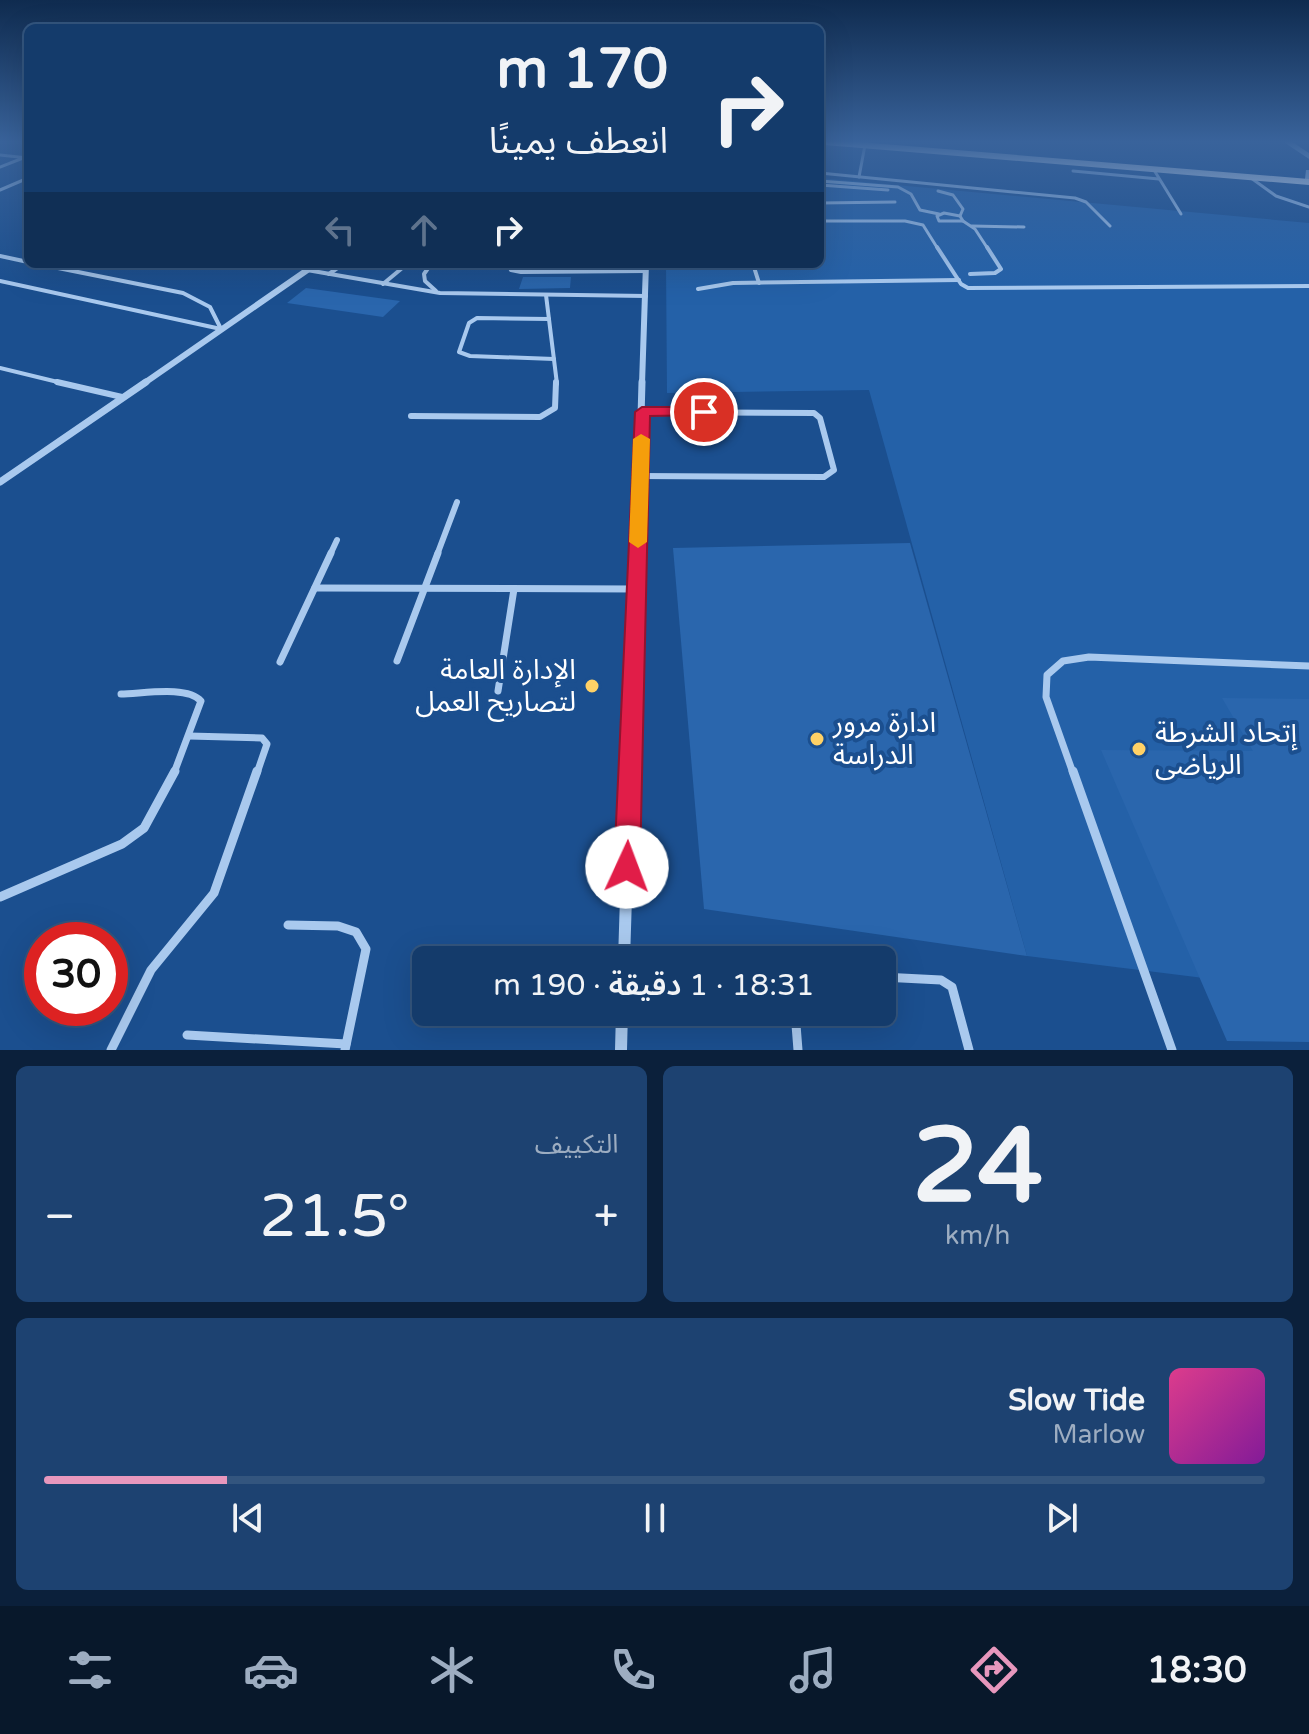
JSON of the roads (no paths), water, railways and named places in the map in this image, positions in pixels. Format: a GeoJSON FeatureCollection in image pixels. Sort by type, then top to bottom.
{"type":"FeatureCollection","features":[{"type":"Feature","properties":{"kind":"street"},"geometry":{"type":"LineString","coordinates":[[0,482],[310,268]]}},
{"type":"Feature","properties":{"kind":"street"},"geometry":{"type":"LineString","coordinates":[[624,946],[646,268]]}},
{"type":"Feature","properties":{"kind":"street"},"geometry":{"type":"LineString","coordinates":[[621,1050],[622,1026]]}},
{"type":"Feature","properties":{"kind":"lane"},"geometry":{"type":"LineString","coordinates":[[862,191],[865,202]]}},
{"type":"Feature","properties":{"kind":"lane"},"geometry":{"type":"LineString","coordinates":[[906,191],[920,210],[962,218],[972,226],[1001,269],[995,273],[970,274]]}},
{"type":"Feature","properties":{"kind":"lane"},"geometry":{"type":"LineString","coordinates":[[938,191],[953,195],[963,209],[962,218]]}},
{"type":"Feature","properties":{"kind":"lane"},"geometry":{"type":"LineString","coordinates":[[1003,191],[1075,198],[1086,202],[1110,226]]}},
{"type":"Feature","properties":{"kind":"lane"},"geometry":{"type":"LineString","coordinates":[[1167,191],[1181,214]]}},
{"type":"Feature","properties":{"kind":"lane"},"geometry":{"type":"LineString","coordinates":[[1269,191],[1309,207]]}},
{"type":"Feature","properties":{"kind":"lane"},"geometry":{"type":"LineString","coordinates":[[824,203],[895,202]]}},
{"type":"Feature","properties":{"kind":"lane"},"geometry":{"type":"LineString","coordinates":[[939,214],[936,218],[943,222],[962,218]]}},
{"type":"Feature","properties":{"kind":"lane"},"geometry":{"type":"LineString","coordinates":[[824,221],[918,223],[926,228],[959,280],[968,288],[1309,286]]}},
{"type":"Feature","properties":{"kind":"lane"},"geometry":{"type":"LineString","coordinates":[[972,226],[1024,227]]}},
{"type":"Feature","properties":{"kind":"lane"},"geometry":{"type":"LineString","coordinates":[[0,256],[24,261]]}},
{"type":"Feature","properties":{"kind":"lane"},"geometry":{"type":"LineString","coordinates":[[58,268],[183,293],[210,307],[221,329]]}},
{"type":"Feature","properties":{"kind":"lane"},"geometry":{"type":"LineString","coordinates":[[329,274],[337,268]]}},
{"type":"Feature","properties":{"kind":"lane"},"geometry":{"type":"LineString","coordinates":[[383,284],[402,268]]}},
{"type":"Feature","properties":{"kind":"lane"},"geometry":{"type":"LineString","coordinates":[[428,268],[424,274],[425,281],[440,293]]}},
{"type":"Feature","properties":{"kind":"lane"},"geometry":{"type":"LineString","coordinates":[[510,268],[521,272],[646,268]]}},
{"type":"Feature","properties":{"kind":"lane"},"geometry":{"type":"LineString","coordinates":[[754,268],[759,283]]}},
{"type":"Feature","properties":{"kind":"lane"},"geometry":{"type":"LineString","coordinates":[[307,270],[440,293],[646,296]]}},
{"type":"Feature","properties":{"kind":"lane"},"geometry":{"type":"LineString","coordinates":[[698,289],[759,283],[959,280]]}},
{"type":"Feature","properties":{"kind":"lane"},"geometry":{"type":"LineString","coordinates":[[0,281],[221,329]]}},
{"type":"Feature","properties":{"kind":"lane"},"geometry":{"type":"LineString","coordinates":[[0,287],[9,283]]}},
{"type":"Feature","properties":{"kind":"lane"},"geometry":{"type":"LineString","coordinates":[[411,416],[520,420],[551,414],[558,404],[546,295]]}},
{"type":"Feature","properties":{"kind":"lane"},"geometry":{"type":"LineString","coordinates":[[549,319],[477,318],[469,323],[459,352],[470,356],[554,359]]}},
{"type":"Feature","properties":{"kind":"lane"},"geometry":{"type":"LineString","coordinates":[[0,368],[122,397]]}},
{"type":"Feature","properties":{"kind":"lane"},"geometry":{"type":"LineString","coordinates":[[640,476],[824,477],[834,470],[820,418],[814,413],[642,412]]}},
{"type":"Feature","properties":{"kind":"lane"},"geometry":{"type":"LineString","coordinates":[[397,661],[457,502]]}},
{"type":"Feature","properties":{"kind":"lane"},"geometry":{"type":"LineString","coordinates":[[280,662],[337,540]]}},
{"type":"Feature","properties":{"kind":"lane"},"geometry":{"type":"LineString","coordinates":[[315,588],[636,589]]}},
{"type":"Feature","properties":{"kind":"lane"},"geometry":{"type":"LineString","coordinates":[[498,691],[514,589]]}},
{"type":"Feature","properties":{"kind":"lane"},"geometry":{"type":"LineString","coordinates":[[1172,1050],[1046,697],[1047,675],[1063,661],[1089,657],[1309,666]]}},
{"type":"Feature","properties":{"kind":"lane"},"geometry":{"type":"LineString","coordinates":[[0,897],[110,850],[144,828],[158,809],[201,701],[196,695],[121,694]]}},
{"type":"Feature","properties":{"kind":"lane"},"geometry":{"type":"LineString","coordinates":[[111,1050],[133,1000],[151,970],[196,919],[214,893],[267,744],[262,738],[253,737],[189,736]]}},
{"type":"Feature","properties":{"kind":"lane"},"geometry":{"type":"LineString","coordinates":[[187,1035],[345,1047],[366,949],[356,932],[338,926],[288,925]]}},
{"type":"Feature","properties":{"kind":"lane"},"geometry":{"type":"LineString","coordinates":[[896,978],[941,980],[952,987],[969,1050]]}},
{"type":"Feature","properties":{"kind":"lane"},"geometry":{"type":"LineString","coordinates":[[796,1026],[798,1050]]}},
{"type":"Feature","properties":{"kind":"place","name":"الإدارة العامة لتصاريح العمل"},"geometry":{"type":"Point","coordinates":[592,686]}},
{"type":"Feature","properties":{"kind":"place","name":"ادارة مرور الدراسة"},"geometry":{"type":"Point","coordinates":[817,739]}},
{"type":"Feature","properties":{"kind":"place","name":"إتحاد الشرطة الرياضى"},"geometry":{"type":"Point","coordinates":[1139,749]}}]}
